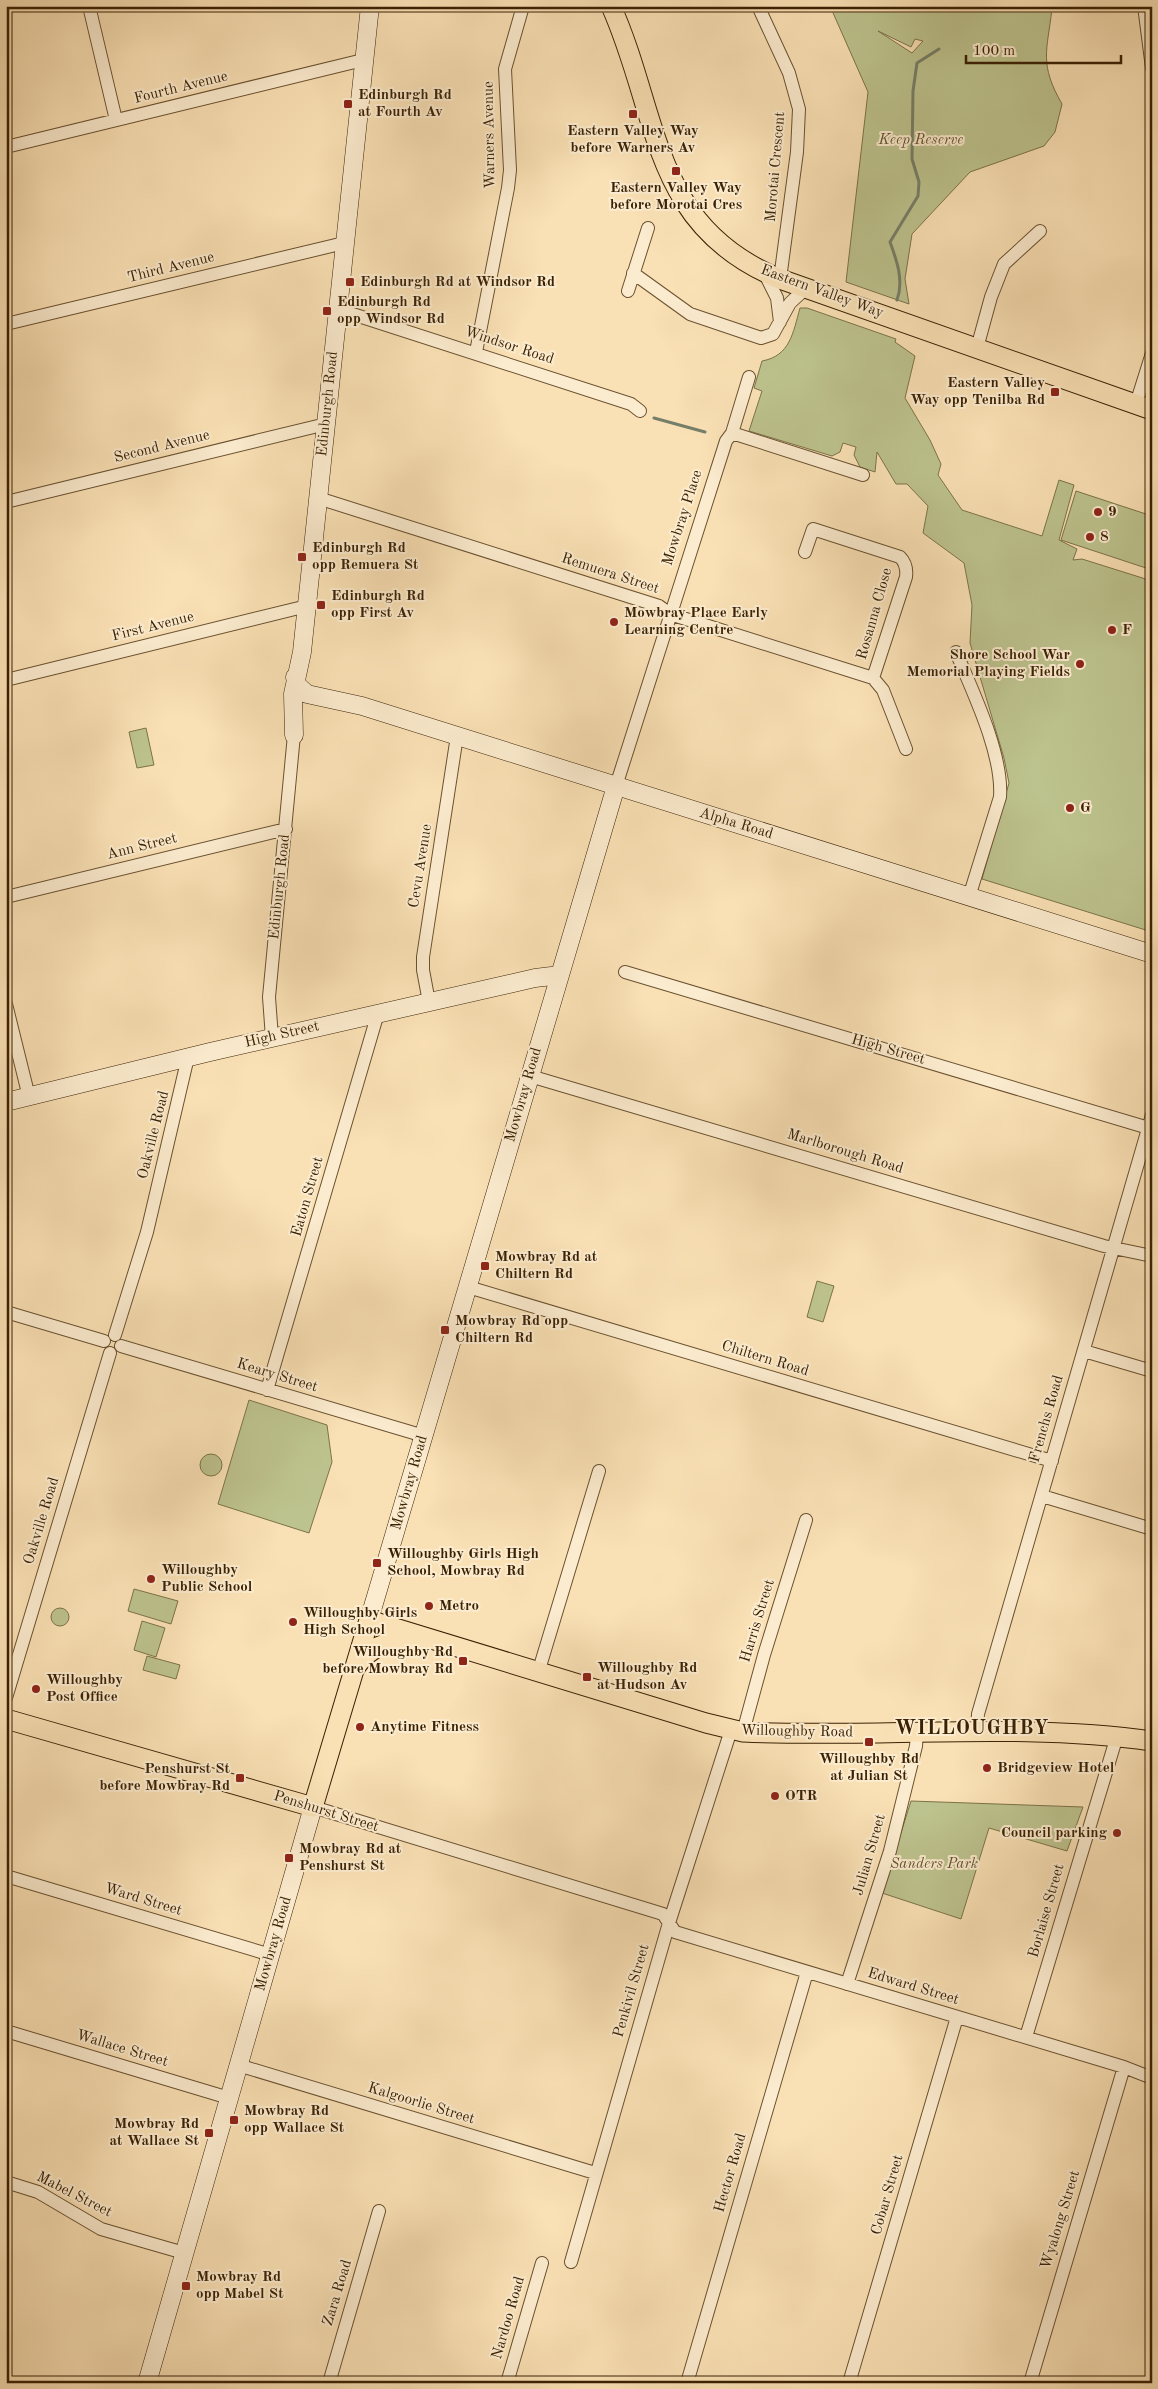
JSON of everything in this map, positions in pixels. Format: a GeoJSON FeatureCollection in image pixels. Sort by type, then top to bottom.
{"type":"FeatureCollection","features":[{"type":"Feature","properties":{"kind":"main road","name":"Edinburgh Road"},"geometry":{"type":"LineString","coordinates":[[301,671],[337,309],[370,6]]}},
{"type":"Feature","properties":{"kind":"main road","name":"Eastern Valley Way"},"geometry":{"type":"LineString","coordinates":[[610,6],[659,151],[675,188],[695,218],[715,240],[741,260],[772,276],[1144,407]]}},
{"type":"Feature","properties":{"kind":"main road"},"geometry":{"type":"LineString","coordinates":[[298,715],[306,702],[319,697],[301,671]]}},
{"type":"Feature","properties":{"kind":"main road"},"geometry":{"type":"LineString","coordinates":[[294,735],[298,715],[301,671]]}},
{"type":"Feature","properties":{"kind":"main road"},"geometry":{"type":"LineString","coordinates":[[294,735],[293,694],[301,671]]}},
{"type":"Feature","properties":{"kind":"main road","name":"Alpha Road"},"geometry":{"type":"LineString","coordinates":[[301,671],[306,694],[362,706],[1152,954]]}},
{"type":"Feature","properties":{"kind":"main road","name":"Mowbray Road"},"geometry":{"type":"LineString","coordinates":[[146,2383],[313,1807],[616,786]]}},
{"type":"Feature","properties":{"kind":"main road","name":"High Street"},"geometry":{"type":"LineString","coordinates":[[6,1102],[378,1013],[539,977],[560,975]]}},
{"type":"Feature","properties":{"kind":"main road","name":"Willoughby Road"},"geometry":{"type":"LineString","coordinates":[[369,1620],[538,1673],[737,1731],[1117,1736],[1152,1741]]}},
{"type":"Feature","properties":{"kind":"main road"},"geometry":{"type":"LineString","coordinates":[[354,1671],[366,1656],[382,1645],[395,1641],[414,1642],[429,1639]]}},
{"type":"Feature","properties":{"kind":"main road","name":"Penshurst Street"},"geometry":{"type":"LineString","coordinates":[[6,1719],[313,1807]]}},
{"type":"Feature","properties":{"kind":"street"},"geometry":{"type":"LineString","coordinates":[[89,6],[116,120]]}},
{"type":"Feature","properties":{"kind":"street","name":"Warners Avenue"},"geometry":{"type":"LineString","coordinates":[[476,352],[508,188],[510,170],[505,69],[523,6]]}},
{"type":"Feature","properties":{"kind":"street","name":"Morotai Crescent"},"geometry":{"type":"LineString","coordinates":[[758,6],[789,73],[799,109],[797,152],[772,276]]}},
{"type":"Feature","properties":{"kind":"street"},"geometry":{"type":"LineString","coordinates":[[1144,6],[1149,22],[1152,68]]}},
{"type":"Feature","properties":{"kind":"street","name":"Fourth Avenue"},"geometry":{"type":"LineString","coordinates":[[6,147],[363,60]]}},
{"type":"Feature","properties":{"kind":"street"},"geometry":{"type":"LineString","coordinates":[[628,290],[648,228]]}},
{"type":"Feature","properties":{"kind":"street"},"geometry":{"type":"LineString","coordinates":[[977,348],[991,297],[1004,264],[1040,231]]}},
{"type":"Feature","properties":{"kind":"street","name":"Third Avenue"},"geometry":{"type":"LineString","coordinates":[[6,324],[344,242]]}},
{"type":"Feature","properties":{"kind":"street"},"geometry":{"type":"LineString","coordinates":[[633,273],[683,310],[755,336],[767,337],[773,334],[790,303],[805,288]]}},
{"type":"Feature","properties":{"kind":"street"},"geometry":{"type":"LineString","coordinates":[[772,276],[780,322]]}},
{"type":"Feature","properties":{"kind":"street","name":"Windsor Road"},"geometry":{"type":"LineString","coordinates":[[337,309],[476,352],[631,404],[640,411]]}},
{"type":"Feature","properties":{"kind":"street"},"geometry":{"type":"LineString","coordinates":[[1144,407],[1152,353]]}},
{"type":"Feature","properties":{"kind":"street","name":"Mowbray Place"},"geometry":{"type":"LineString","coordinates":[[616,786],[726,441],[732,433],[749,377]]}},
{"type":"Feature","properties":{"kind":"street","name":"Second Avenue"},"geometry":{"type":"LineString","coordinates":[[6,502],[326,424]]}},
{"type":"Feature","properties":{"kind":"street"},"geometry":{"type":"LineString","coordinates":[[732,433],[863,475]]}},
{"type":"Feature","properties":{"kind":"street","name":"Remuera Street"},"geometry":{"type":"LineString","coordinates":[[318,498],[658,606],[670,614],[872,678]]}},
{"type":"Feature","properties":{"kind":"street","name":"Rosanna Close"},"geometry":{"type":"LineString","coordinates":[[805,552],[813,529],[900,556],[904,560],[907,570],[906,577],[872,678]]}},
{"type":"Feature","properties":{"kind":"street","name":"First Avenue"},"geometry":{"type":"LineString","coordinates":[[6,680],[307,606]]}},
{"type":"Feature","properties":{"kind":"street"},"geometry":{"type":"LineString","coordinates":[[956,652],[994,752],[1001,782],[1000,797],[969,897]]}},
{"type":"Feature","properties":{"kind":"street"},"geometry":{"type":"LineString","coordinates":[[872,678],[883,690],[906,749]]}},
{"type":"Feature","properties":{"kind":"street","name":"Edinburgh Road"},"geometry":{"type":"LineString","coordinates":[[272,1038],[269,997],[294,735]]}},
{"type":"Feature","properties":{"kind":"street","name":"Cevu Avenue"},"geometry":{"type":"LineString","coordinates":[[429,1002],[423,970],[423,957],[457,736]]}},
{"type":"Feature","properties":{"kind":"street","name":"Ann Street"},"geometry":{"type":"LineString","coordinates":[[6,897],[286,829]]}},
{"type":"Feature","properties":{"kind":"street","name":"High Street"},"geometry":{"type":"LineString","coordinates":[[625,972],[1150,1129]]}},
{"type":"Feature","properties":{"kind":"street"},"geometry":{"type":"LineString","coordinates":[[6,1004],[29,1097]]}},
{"type":"Feature","properties":{"kind":"street","name":"Eaton Street"},"geometry":{"type":"LineString","coordinates":[[267,1390],[378,1013]]}},
{"type":"Feature","properties":{"kind":"street","name":"Oakville Road"},"geometry":{"type":"LineString","coordinates":[[6,1698],[147,1232],[188,1057]]}},
{"type":"Feature","properties":{"kind":"street","name":"Marlborough Road"},"geometry":{"type":"LineString","coordinates":[[530,1076],[1114,1247],[1152,1256]]}},
{"type":"Feature","properties":{"kind":"street","name":"Frenchs Road"},"geometry":{"type":"LineString","coordinates":[[978,1733],[978,1714],[1150,1129],[1152,1115]]}},
{"type":"Feature","properties":{"kind":"street","name":"Chiltern Road"},"geometry":{"type":"LineString","coordinates":[[468,1287],[1052,1461]]}},
{"type":"Feature","properties":{"kind":"street","name":"Keary Street"},"geometry":{"type":"LineString","coordinates":[[6,1312],[424,1436]]}},
{"type":"Feature","properties":{"kind":"street"},"geometry":{"type":"LineString","coordinates":[[1084,1351],[1152,1371]]}},
{"type":"Feature","properties":{"kind":"street"},"geometry":{"type":"LineString","coordinates":[[538,1673],[599,1471]]}},
{"type":"Feature","properties":{"kind":"street"},"geometry":{"type":"LineString","coordinates":[[1042,1496],[1152,1529]]}},
{"type":"Feature","properties":{"kind":"street","name":"Harris Street"},"geometry":{"type":"LineString","coordinates":[[737,1731],[764,1655],[806,1520]]}},
{"type":"Feature","properties":{"kind":"street","name":"Penkivil Street"},"geometry":{"type":"LineString","coordinates":[[571,2262],[595,2173],[669,1923],[737,1731]]}},
{"type":"Feature","properties":{"kind":"street","name":"Julian Street"},"geometry":{"type":"LineString","coordinates":[[847,1984],[890,1851],[916,1746],[917,1733]]}},
{"type":"Feature","properties":{"kind":"street","name":"Borlaise Street"},"geometry":{"type":"LineString","coordinates":[[1026,2038],[1117,1736]]}},
{"type":"Feature","properties":{"kind":"street","name":"Penshurst Street"},"geometry":{"type":"LineString","coordinates":[[313,1807],[343,1818],[657,1912],[663,1914],[669,1923]]}},
{"type":"Feature","properties":{"kind":"street","name":"Ward Street"},"geometry":{"type":"LineString","coordinates":[[6,1876],[271,1955]]}},
{"type":"Feature","properties":{"kind":"street","name":"Edward Street"},"geometry":{"type":"LineString","coordinates":[[669,1923],[675,1932],[1124,2067],[1152,2078]]}},
{"type":"Feature","properties":{"kind":"street","name":"Hector Road"},"geometry":{"type":"LineString","coordinates":[[687,2383],[806,1972]]}},
{"type":"Feature","properties":{"kind":"street","name":"Cobar Street"},"geometry":{"type":"LineString","coordinates":[[850,2383],[957,2017]]}},
{"type":"Feature","properties":{"kind":"street","name":"Wallace Street"},"geometry":{"type":"LineString","coordinates":[[6,2031],[229,2098]]}},
{"type":"Feature","properties":{"kind":"street","name":"Kalgoorlie Street"},"geometry":{"type":"LineString","coordinates":[[238,2066],[595,2173]]}},
{"type":"Feature","properties":{"kind":"street","name":"Wyalong Street"},"geometry":{"type":"LineString","coordinates":[[1030,2383],[1124,2067]]}},
{"type":"Feature","properties":{"kind":"street","name":"Mabel Street"},"geometry":{"type":"LineString","coordinates":[[6,2182],[38,2192],[101,2229],[184,2253]]}},
{"type":"Feature","properties":{"kind":"street","name":"Zara Road"},"geometry":{"type":"LineString","coordinates":[[329,2383],[379,2212]]}},
{"type":"Feature","properties":{"kind":"street","name":"Nardoo Road"},"geometry":{"type":"LineString","coordinates":[[507,2383],[542,2263]]}},
{"type":"Feature","properties":{"kind":"green space","name":"Keep Reserve"},"geometry":{"type":"Polygon","coordinates":[[[830,6],[1049,6],[1052,9],[1046,57],[1047,67],[1062,104],[1055,132],[1044,146],[970,172],[912,234],[905,279],[909,304],[846,282],[868,92],[830,6]],[[878,31],[912,53],[923,41],[915,39],[911,47],[878,31]]]}},
{"type":"Feature","properties":{"kind":"green space","name":"Shore School War Memorial Playing Fields"},"geometry":{"type":"Polygon","coordinates":[[[800,308],[807,308],[896,339],[895,342],[915,356],[905,398],[930,440],[941,464],[938,475],[962,510],[1042,536],[1059,480],[1074,485],[1059,540],[1077,549],[1073,560],[1082,559],[1152,581],[1152,932],[982,879],[1009,783],[1004,758],[970,643],[972,605],[964,563],[923,533],[928,506],[907,484],[896,484],[877,452],[875,472],[860,467],[854,455],[856,447],[843,443],[840,452],[832,456],[749,431],[762,391],[754,388],[762,361],[779,354],[784,349],[789,342],[800,308]]]}},
{"type":"Feature","properties":{"kind":"green space"},"geometry":{"type":"Polygon","coordinates":[[[1076,491],[1152,516],[1152,570],[1061,540],[1076,491]]]}},
{"type":"Feature","properties":{"kind":"green space"},"geometry":{"type":"Polygon","coordinates":[[[146,728],[154,765],[137,768],[129,732],[146,728]]]}},
{"type":"Feature","properties":{"kind":"green space"},"geometry":{"type":"Polygon","coordinates":[[[817,1281],[834,1286],[823,1322],[807,1317],[817,1281]]]}},
{"type":"Feature","properties":{"kind":"green space"},"geometry":{"type":"Polygon","coordinates":[[[249,1400],[327,1425],[332,1462],[309,1533],[218,1504],[249,1400]]]}},
{"type":"Feature","properties":{"kind":"green space"},"geometry":{"type":"Polygon","coordinates":[[[211,1454],[219,1457],[222,1465],[219,1473],[211,1476],[203,1473],[200,1465],[203,1457],[211,1454]]]}},
{"type":"Feature","properties":{"kind":"green space"},"geometry":{"type":"Polygon","coordinates":[[[134,1589],[178,1601],[171,1624],[128,1611],[134,1589]]]}},
{"type":"Feature","properties":{"kind":"green space"},"geometry":{"type":"Polygon","coordinates":[[[60,1608],[66,1611],[69,1617],[66,1623],[60,1626],[54,1623],[51,1617],[54,1611],[60,1608]]]}},
{"type":"Feature","properties":{"kind":"green space"},"geometry":{"type":"Polygon","coordinates":[[[142,1621],[165,1628],[156,1657],[134,1650],[142,1621]]]}},
{"type":"Feature","properties":{"kind":"green space"},"geometry":{"type":"Polygon","coordinates":[[[147,1656],[180,1665],[176,1679],[143,1670],[147,1656]]]}},
{"type":"Feature","properties":{"kind":"green space","name":"Sanders Park"},"geometry":{"type":"Polygon","coordinates":[[[911,1801],[1083,1807],[1067,1851],[989,1828],[961,1919],[882,1893],[911,1801]]]}},
{"type":"Feature","properties":{"kind":"waterway"},"geometry":{"type":"LineString","coordinates":[[897,300],[900,278],[890,242],[918,196],[919,182],[912,159],[913,91],[917,63],[939,49]]}},
{"type":"Feature","properties":{"kind":"waterway"},"geometry":{"type":"LineString","coordinates":[[654,418],[705,432]]}},
{"type":"Feature","properties":{"kind":"place","name":"Edinburgh Rd at Fourth Av"},"geometry":{"type":"Point","coordinates":[348,104]}},
{"type":"Feature","properties":{"kind":"place","name":"Eastern Valley Way before Warners Av"},"geometry":{"type":"Point","coordinates":[633,114]}},
{"type":"Feature","properties":{"kind":"place","name":"Eastern Valley Way before Morotai Cres"},"geometry":{"type":"Point","coordinates":[676,171]}},
{"type":"Feature","properties":{"kind":"place","name":"Edinburgh Rd at Windsor Rd"},"geometry":{"type":"Point","coordinates":[350,282]}},
{"type":"Feature","properties":{"kind":"place","name":"Edinburgh Rd opp Windsor Rd"},"geometry":{"type":"Point","coordinates":[327,311]}},
{"type":"Feature","properties":{"kind":"place","name":"Eastern Valley Way opp Tenilba Rd"},"geometry":{"type":"Point","coordinates":[1055,392]}},
{"type":"Feature","properties":{"kind":"place","name":"9"},"geometry":{"type":"Point","coordinates":[1098,512]}},
{"type":"Feature","properties":{"kind":"place","name":"8"},"geometry":{"type":"Point","coordinates":[1090,537]}},
{"type":"Feature","properties":{"kind":"place","name":"Edinburgh Rd opp Remuera St"},"geometry":{"type":"Point","coordinates":[302,557]}},
{"type":"Feature","properties":{"kind":"place","name":"Edinburgh Rd opp First Av"},"geometry":{"type":"Point","coordinates":[321,605]}},
{"type":"Feature","properties":{"kind":"place","name":"Mowbray Place Early Learning Centre"},"geometry":{"type":"Point","coordinates":[614,622]}},
{"type":"Feature","properties":{"kind":"place","name":"F"},"geometry":{"type":"Point","coordinates":[1112,630]}},
{"type":"Feature","properties":{"kind":"place","name":"Shore School War Memorial Playing Fields"},"geometry":{"type":"Point","coordinates":[1080,664]}},
{"type":"Feature","properties":{"kind":"place","name":"G"},"geometry":{"type":"Point","coordinates":[1070,808]}},
{"type":"Feature","properties":{"kind":"place","name":"Mowbray Rd at Chiltern Rd"},"geometry":{"type":"Point","coordinates":[485,1266]}},
{"type":"Feature","properties":{"kind":"place","name":"Mowbray Rd opp Chiltern Rd"},"geometry":{"type":"Point","coordinates":[445,1330]}},
{"type":"Feature","properties":{"kind":"place","name":"Willoughby Girls High School, Mowbray Rd"},"geometry":{"type":"Point","coordinates":[377,1563]}},
{"type":"Feature","properties":{"kind":"place","name":"Willoughby Public School"},"geometry":{"type":"Point","coordinates":[151,1579]}},
{"type":"Feature","properties":{"kind":"place","name":"Metro"},"geometry":{"type":"Point","coordinates":[429,1606]}},
{"type":"Feature","properties":{"kind":"place","name":"Willoughby Girls High School"},"geometry":{"type":"Point","coordinates":[293,1622]}},
{"type":"Feature","properties":{"kind":"place","name":"Willoughby Rd before Mowbray Rd"},"geometry":{"type":"Point","coordinates":[463,1661]}},
{"type":"Feature","properties":{"kind":"place","name":"Willoughby Rd at Hudson Av"},"geometry":{"type":"Point","coordinates":[587,1677]}},
{"type":"Feature","properties":{"kind":"place","name":"Willoughby Post Office"},"geometry":{"type":"Point","coordinates":[36,1689]}},
{"type":"Feature","properties":{"kind":"place","name":"Anytime Fitness"},"geometry":{"type":"Point","coordinates":[360,1727]}},
{"type":"Feature","properties":{"kind":"place","name":"Willoughby Rd at Julian St"},"geometry":{"type":"Point","coordinates":[869,1742]}},
{"type":"Feature","properties":{"kind":"place","name":"Bridgeview Hotel"},"geometry":{"type":"Point","coordinates":[987,1768]}},
{"type":"Feature","properties":{"kind":"place","name":"Penshurst St before Mowbray Rd"},"geometry":{"type":"Point","coordinates":[240,1778]}},
{"type":"Feature","properties":{"kind":"place","name":"OTR"},"geometry":{"type":"Point","coordinates":[775,1796]}},
{"type":"Feature","properties":{"kind":"place","name":"Council parking"},"geometry":{"type":"Point","coordinates":[1117,1833]}},
{"type":"Feature","properties":{"kind":"place","name":"Mowbray Rd at Penshurst St"},"geometry":{"type":"Point","coordinates":[289,1858]}},
{"type":"Feature","properties":{"kind":"place","name":"Mowbray Rd opp Wallace St"},"geometry":{"type":"Point","coordinates":[234,2120]}},
{"type":"Feature","properties":{"kind":"place","name":"Mowbray Rd at Wallace St"},"geometry":{"type":"Point","coordinates":[209,2133]}},
{"type":"Feature","properties":{"kind":"place","name":"Mowbray Rd opp Mabel St"},"geometry":{"type":"Point","coordinates":[186,2286]}},
{"type":"Feature","properties":{"kind":"district","name":"WILLOUGHBY"},"geometry":{"type":"Point","coordinates":[972,1729]}}]}
